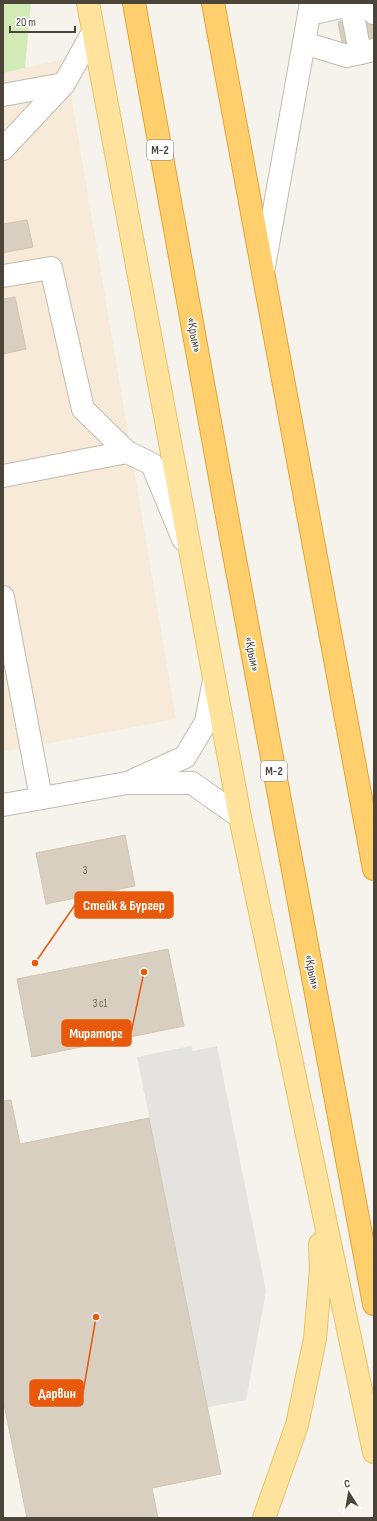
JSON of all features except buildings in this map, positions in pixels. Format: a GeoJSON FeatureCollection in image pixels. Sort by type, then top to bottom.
{"type":"FeatureCollection","features":[{"type":"Feature","properties":{"kind":"highway","name":"«Крым»"},"geometry":{"type":"LineString","coordinates":[[134,3],[231,538],[374,1304]]}},
{"type":"Feature","properties":{"kind":"highway"},"geometry":{"type":"LineString","coordinates":[[213,3],[374,869]]}},
{"type":"Feature","properties":{"kind":"main road"},"geometry":{"type":"LineString","coordinates":[[88,3],[190,556],[215,678],[240,817],[374,1452]]}},
{"type":"Feature","properties":{"kind":"main road"},"geometry":{"type":"LineString","coordinates":[[264,1518],[297,1425],[315,1339],[321,1269],[315,1171]]}},
{"type":"Feature","properties":{"kind":"street"},"geometry":{"type":"LineString","coordinates":[[372,3],[374,13]]}},
{"type":"Feature","properties":{"kind":"street"},"geometry":{"type":"LineString","coordinates":[[263,273],[310,9],[355,4],[367,52],[347,56],[304,43]]}},
{"type":"Feature","properties":{"kind":"street"},"geometry":{"type":"LineString","coordinates":[[3,148],[64,84],[93,32]]}},
{"type":"Feature","properties":{"kind":"street"},"geometry":{"type":"LineString","coordinates":[[3,95],[64,84]]}},
{"type":"Feature","properties":{"kind":"street"},"geometry":{"type":"LineString","coordinates":[[3,276],[51,268],[84,409],[126,452],[152,464],[190,556]]}},
{"type":"Feature","properties":{"kind":"street"},"geometry":{"type":"LineString","coordinates":[[3,476],[126,452]]}},
{"type":"Feature","properties":{"kind":"street"},"geometry":{"type":"LineString","coordinates":[[3,597],[41,798]]}},
{"type":"Feature","properties":{"kind":"street"},"geometry":{"type":"LineString","coordinates":[[127,783],[185,757],[206,722],[215,678]]}},
{"type":"Feature","properties":{"kind":"street"},"geometry":{"type":"LineString","coordinates":[[3,804],[127,783],[192,783],[240,817]]}},
{"type":"Feature","properties":{"kind":"shaded area"},"geometry":{"type":"Polygon","coordinates":[[[65,59],[176,719],[3,752],[3,73],[65,59]]]}},
{"type":"Feature","properties":{"kind":"shaded area"},"geometry":{"type":"Polygon","coordinates":[[[191,1046],[193,1051],[217,1046],[266,1291],[246,1400],[208,1407],[137,1057],[191,1046]]]}},
{"type":"Feature","properties":{"kind":"green space"},"geometry":{"type":"Polygon","coordinates":[[[3,3],[31,3],[25,68],[3,73],[3,3]]]}},
{"type":"Feature","properties":{"kind":"place","name":"Стейк & Бургер"},"geometry":{"type":"Point","coordinates":[35,963]}},
{"type":"Feature","properties":{"kind":"place","name":"Мираторг"},"geometry":{"type":"Point","coordinates":[144,972]}},
{"type":"Feature","properties":{"kind":"place","name":"Дарвин"},"geometry":{"type":"Point","coordinates":[96,1317]}}]}
